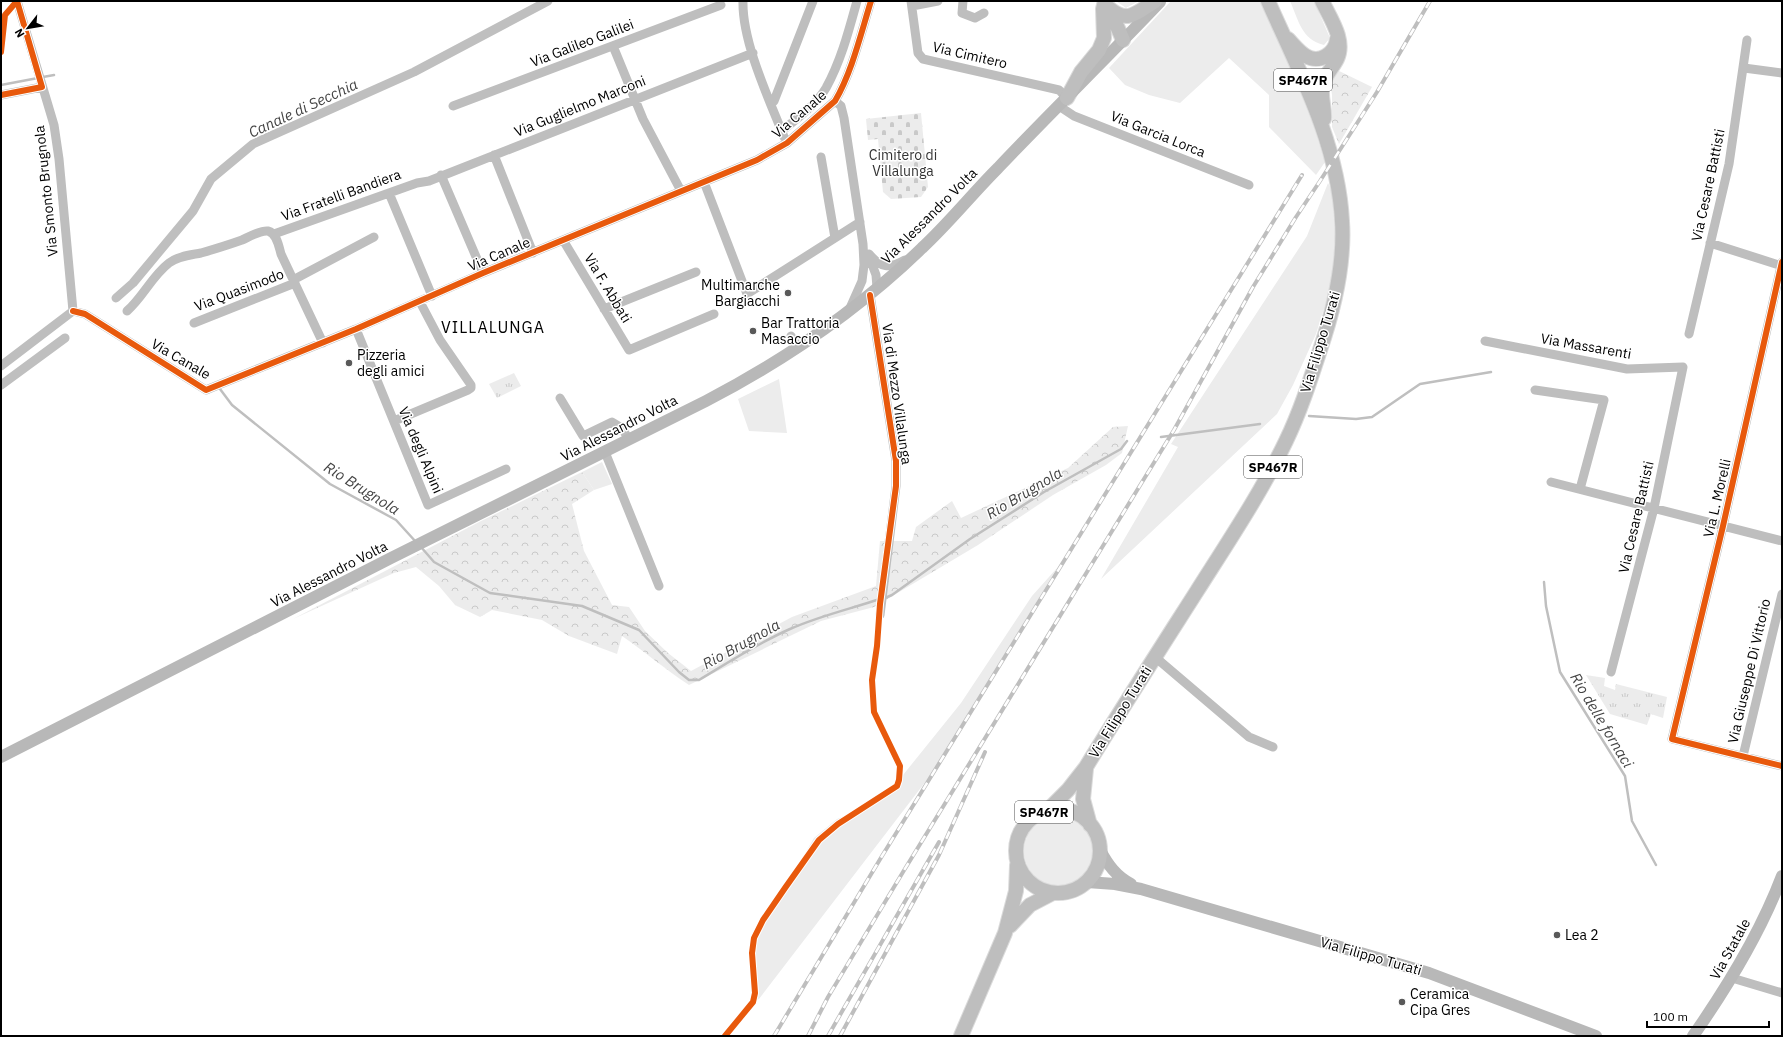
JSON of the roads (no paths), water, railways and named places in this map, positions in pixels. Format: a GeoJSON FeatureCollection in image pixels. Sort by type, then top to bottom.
{"type":"FeatureCollection","features":[{"type":"Feature","properties":{"kind":"main road"},"geometry":{"type":"LineString","coordinates":[[1106,7],[1122,17],[1129,16],[1155,1]]}},
{"type":"Feature","properties":{"kind":"main road","name":"Via Alessandro Volta"},"geometry":{"type":"LineString","coordinates":[[1,757],[400,554],[749,379],[797,349],[847,313],[923,248],[996,170],[1161,1]]}},
{"type":"Feature","properties":{"kind":"main road","name":"Via Filippo Turati"},"geometry":{"type":"LineString","coordinates":[[1047,811],[1068,790],[1086,767],[1224,548],[1274,465],[1308,387],[1331,318],[1340,268],[1342,221],[1335,172],[1323,128],[1268,1]]}},
{"type":"Feature","properties":{"kind":"main road"},"geometry":{"type":"LineString","coordinates":[[1322,1],[1340,41],[1340,51],[1337,58],[1324,78],[1322,89],[1324,112],[1323,128]]}},
{"type":"Feature","properties":{"kind":"main road"},"geometry":{"type":"LineString","coordinates":[[1106,7],[1123,40]]}},
{"type":"Feature","properties":{"kind":"main road"},"geometry":{"type":"LineString","coordinates":[[1063,102],[1081,72],[1099,50],[1104,38],[1106,7]]}},
{"type":"Feature","properties":{"kind":"main road"},"geometry":{"type":"LineString","coordinates":[[1282,33],[1305,55],[1311,58],[1326,56],[1332,52],[1336,43],[1337,33]]}},
{"type":"Feature","properties":{"kind":"main road","name":"Via Filippo Turati"},"geometry":{"type":"LineString","coordinates":[[1086,767],[1082,791],[1090,825]]}},
{"type":"Feature","properties":{"kind":"main road","name":"SP467R"},"geometry":{"type":"LineString","coordinates":[[1016,858],[1017,843],[1022,829],[1029,821],[1047,811],[1059,809],[1070,811],[1081,817],[1090,825],[1097,837],[1100,850],[1106,863],[1120,877],[1141,889]]}},
{"type":"Feature","properties":{"kind":"main road"},"geometry":{"type":"LineString","coordinates":[[1016,858],[1021,871],[1029,882],[1040,890],[1053,893],[1071,891],[1087,882],[1094,872],[1098,862],[1100,850]]}},
{"type":"Feature","properties":{"kind":"main road"},"geometry":{"type":"LineString","coordinates":[[961,1036],[1005,933],[1016,891],[1016,858]]}},
{"type":"Feature","properties":{"kind":"main road","name":"Via Statale"},"geometry":{"type":"LineString","coordinates":[[1693,1035],[1732,978],[1749,950],[1782,876]]}},
{"type":"Feature","properties":{"kind":"main road","name":"SP467R"},"geometry":{"type":"LineString","coordinates":[[1087,882],[1115,884],[1141,889]]}},
{"type":"Feature","properties":{"kind":"main road","name":"Via Filippo Turati"},"geometry":{"type":"LineString","coordinates":[[1141,889],[1429,973],[1596,1036]]}},
{"type":"Feature","properties":{"kind":"main road"},"geometry":{"type":"LineString","coordinates":[[1005,933],[1012,922],[1030,905],[1053,893]]}},
{"type":"Feature","properties":{"kind":"street","name":"Via Smonto Brugnola"},"geometry":{"type":"LineString","coordinates":[[17,1],[54,125],[57,141],[73,310]]}},
{"type":"Feature","properties":{"kind":"street"},"geometry":{"type":"LineString","coordinates":[[743,1],[745,23],[753,53],[787,143]]}},
{"type":"Feature","properties":{"kind":"street"},"geometry":{"type":"LineString","coordinates":[[771,104],[774,101],[813,1]]}},
{"type":"Feature","properties":{"kind":"street","name":"Via Canale"},"geometry":{"type":"LineString","coordinates":[[782,132],[812,105],[826,89],[846,40],[857,1]]}},
{"type":"Feature","properties":{"kind":"street","name":"Via Canale"},"geometry":{"type":"LineString","coordinates":[[73,310],[85,314],[206,390],[323,343],[420,302],[483,273],[757,160],[787,143],[835,101],[841,92],[871,1]]}},
{"type":"Feature","properties":{"kind":"street"},"geometry":{"type":"LineString","coordinates":[[912,3],[938,1]]}},
{"type":"Feature","properties":{"kind":"street"},"geometry":{"type":"LineString","coordinates":[[963,1],[962,13],[975,18],[984,13]]}},
{"type":"Feature","properties":{"kind":"street","name":"Via Cimitero"},"geometry":{"type":"LineString","coordinates":[[912,3],[918,53],[923,59],[1059,90],[1063,102]]}},
{"type":"Feature","properties":{"kind":"street","name":"Via Galileo Galilei"},"geometry":{"type":"LineString","coordinates":[[453,106],[721,5]]}},
{"type":"Feature","properties":{"kind":"street","name":"Via Cesare Battisti"},"geometry":{"type":"LineString","coordinates":[[1689,334],[1729,164],[1747,40]]}},
{"type":"Feature","properties":{"kind":"street"},"geometry":{"type":"LineString","coordinates":[[613,46],[643,119],[681,191]]}},
{"type":"Feature","properties":{"kind":"street","name":"Via Guglielmo Marconi"},"geometry":{"type":"LineString","coordinates":[[417,183],[429,181],[753,53]]}},
{"type":"Feature","properties":{"kind":"street"},"geometry":{"type":"LineString","coordinates":[[1744,68],[1782,73]]}},
{"type":"Feature","properties":{"kind":"street"},"geometry":{"type":"LineString","coordinates":[[1,95],[40,81]]}},
{"type":"Feature","properties":{"kind":"street"},"geometry":{"type":"LineString","coordinates":[[835,101],[841,106],[844,118],[863,244],[864,265],[862,281],[858,294],[847,313]]}},
{"type":"Feature","properties":{"kind":"street","name":"Via Garcia Lorca"},"geometry":{"type":"LineString","coordinates":[[1063,102],[1074,116],[1249,185]]}},
{"type":"Feature","properties":{"kind":"street"},"geometry":{"type":"LineString","coordinates":[[494,155],[533,252]]}},
{"type":"Feature","properties":{"kind":"street"},"geometry":{"type":"LineString","coordinates":[[821,157],[834,238]]}},
{"type":"Feature","properties":{"kind":"street"},"geometry":{"type":"LineString","coordinates":[[441,176],[483,273]]}},
{"type":"Feature","properties":{"kind":"street"},"geometry":{"type":"LineString","coordinates":[[704,182],[747,294],[860,222]]}},
{"type":"Feature","properties":{"kind":"street","name":"Via Fratelli Bandiera"},"geometry":{"type":"LineString","coordinates":[[274,234],[417,183]]}},
{"type":"Feature","properties":{"kind":"street"},"geometry":{"type":"LineString","coordinates":[[389,193],[432,296]]}},
{"type":"Feature","properties":{"kind":"street","name":"Via Fratelli Bandiera"},"geometry":{"type":"LineString","coordinates":[[126,311],[137,302],[170,262],[184,256],[229,244],[268,231],[274,234],[323,343]]}},
{"type":"Feature","properties":{"kind":"street","name":"Via Quasimodo"},"geometry":{"type":"LineString","coordinates":[[194,323],[294,281],[374,237]]}},
{"type":"Feature","properties":{"kind":"street","name":"Via F. Abbati"},"geometry":{"type":"LineString","coordinates":[[563,240],[628,350],[714,314]]}},
{"type":"Feature","properties":{"kind":"street"},"geometry":{"type":"LineString","coordinates":[[1710,243],[1782,264]]}},
{"type":"Feature","properties":{"kind":"street"},"geometry":{"type":"LineString","coordinates":[[863,244],[869,254],[882,265],[891,266],[904,261],[923,248]]}},
{"type":"Feature","properties":{"kind":"street","name":"Via di Mezzo Villalunga"},"geometry":{"type":"LineString","coordinates":[[869,254],[876,275],[874,291],[896,461],[896,486],[880,604],[880,615]]}},
{"type":"Feature","properties":{"kind":"street","name":"Via L. Morelli"},"geometry":{"type":"LineString","coordinates":[[1743,756],[1672,739],[1723,526],[1782,264]]}},
{"type":"Feature","properties":{"kind":"street"},"geometry":{"type":"LineString","coordinates":[[864,265],[874,291]]}},
{"type":"Feature","properties":{"kind":"street"},"geometry":{"type":"LineString","coordinates":[[604,309],[696,272]]}},
{"type":"Feature","properties":{"kind":"street"},"geometry":{"type":"LineString","coordinates":[[394,421],[471,388],[471,385],[440,340],[420,302]]}},
{"type":"Feature","properties":{"kind":"street"},"geometry":{"type":"LineString","coordinates":[[1,366],[50,330],[73,310]]}},
{"type":"Feature","properties":{"kind":"street","name":"Via degli Alpini"},"geometry":{"type":"LineString","coordinates":[[356,329],[428,505],[506,469]]}},
{"type":"Feature","properties":{"kind":"street"},"geometry":{"type":"LineString","coordinates":[[791,336],[797,349]]}},
{"type":"Feature","properties":{"kind":"street","name":"Via Massarenti"},"geometry":{"type":"LineString","coordinates":[[1484,341],[1627,369],[1683,367]]}},
{"type":"Feature","properties":{"kind":"street","name":"Via Cesare Battisti"},"geometry":{"type":"LineString","coordinates":[[1611,672],[1654,508],[1683,367]]}},
{"type":"Feature","properties":{"kind":"street"},"geometry":{"type":"LineString","coordinates":[[1535,390],[1604,400],[1580,489]]}},
{"type":"Feature","properties":{"kind":"street"},"geometry":{"type":"LineString","coordinates":[[560,398],[583,436],[612,422],[622,428],[629,440]]}},
{"type":"Feature","properties":{"kind":"street"},"geometry":{"type":"LineString","coordinates":[[604,452],[659,586]]}},
{"type":"Feature","properties":{"kind":"street"},"geometry":{"type":"LineString","coordinates":[[1551,482],[1782,542]]}},
{"type":"Feature","properties":{"kind":"street","name":"Via Giuseppe Di Vittorio"},"geometry":{"type":"LineString","coordinates":[[1743,756],[1782,594]]}},
{"type":"Feature","properties":{"kind":"street","name":"Via Filippo Turati"},"geometry":{"type":"LineString","coordinates":[[1155,657],[1250,737],[1273,747]]}},
{"type":"Feature","properties":{"kind":"street"},"geometry":{"type":"LineString","coordinates":[[1743,756],[1782,766]]}},
{"type":"Feature","properties":{"kind":"street"},"geometry":{"type":"LineString","coordinates":[[1732,978],[1782,992]]}},
{"type":"Feature","properties":{"kind":"waterway","name":"Canale di Secchia"},"geometry":{"type":"LineString","coordinates":[[116,298],[133,283],[193,211],[211,179],[253,144],[414,72],[548,1]]}},
{"type":"Feature","properties":{"kind":"waterway","name":"Rio Brugnola"},"geometry":{"type":"LineString","coordinates":[[43,77],[54,75]]}},
{"type":"Feature","properties":{"kind":"waterway","name":"Rio Brugnola"},"geometry":{"type":"LineString","coordinates":[[1,85],[38,78]]}},
{"type":"Feature","properties":{"kind":"waterway","name":"Canale di Secchia"},"geometry":{"type":"LineString","coordinates":[[1,385],[65,338]]}},
{"type":"Feature","properties":{"kind":"waterway","name":"Rio Brugnola"},"geometry":{"type":"LineString","coordinates":[[1309,416],[1356,419],[1372,417],[1420,384],[1491,372]]}},
{"type":"Feature","properties":{"kind":"waterway","name":"Rio Brugnola"},"geometry":{"type":"LineString","coordinates":[[220,389],[232,405],[330,484],[396,520],[416,542]]}},
{"type":"Feature","properties":{"kind":"waterway","name":"Rio Brugnola"},"geometry":{"type":"LineString","coordinates":[[1161,437],[1260,424]]}},
{"type":"Feature","properties":{"kind":"waterway","name":"Rio Brugnola"},"geometry":{"type":"LineString","coordinates":[[885,598],[892,595],[970,539],[1044,492],[1121,449],[1127,441]]}},
{"type":"Feature","properties":{"kind":"waterway","name":"Rio Brugnola"},"geometry":{"type":"LineString","coordinates":[[421,547],[434,562],[490,593],[582,606],[639,630],[679,672],[689,680],[699,680],[778,634],[801,624],[880,599]]}},
{"type":"Feature","properties":{"kind":"waterway","name":"Rio delle fornaci"},"geometry":{"type":"LineString","coordinates":[[1544,582],[1546,606],[1560,672],[1625,776],[1632,821],[1656,865]]}},
{"type":"Feature","properties":{"kind":"railway"},"geometry":{"type":"LineString","coordinates":[[808,1036],[828,997],[903,872],[1174,430],[1253,287],[1296,217],[1377,92],[1430,1]]}},
{"type":"Feature","properties":{"kind":"railway"},"geometry":{"type":"LineString","coordinates":[[774,1036],[882,856],[1302,175]]}},
{"type":"Feature","properties":{"kind":"railway"},"geometry":{"type":"LineString","coordinates":[[840,1036],[939,855],[985,752]]}},
{"type":"Feature","properties":{"kind":"railway"},"geometry":{"type":"LineString","coordinates":[[828,1036],[939,842]]}},
{"type":"Feature","properties":{"kind":"place","name":"Multimarche Bargiacchi"},"geometry":{"type":"Point","coordinates":[788,293]}},
{"type":"Feature","properties":{"kind":"place","name":"Bar Trattoria Masaccio"},"geometry":{"type":"Point","coordinates":[753,331]}},
{"type":"Feature","properties":{"kind":"place","name":"Pizzeria degli amici"},"geometry":{"type":"Point","coordinates":[349,363]}},
{"type":"Feature","properties":{"kind":"place","name":"Lea 2"},"geometry":{"type":"Point","coordinates":[1557,935]}},
{"type":"Feature","properties":{"kind":"place","name":"Ceramica Cipa Gres"},"geometry":{"type":"Point","coordinates":[1402,1002]}},
{"type":"Feature","properties":{"kind":"district","name":"VILLALUNGA"},"geometry":{"type":"Point","coordinates":[493,327]}},
{"type":"Feature","properties":{"kind":"park label","name":"Cimitero di Villalunga"},"geometry":{"type":"Point","coordinates":[903,164]}}]}
